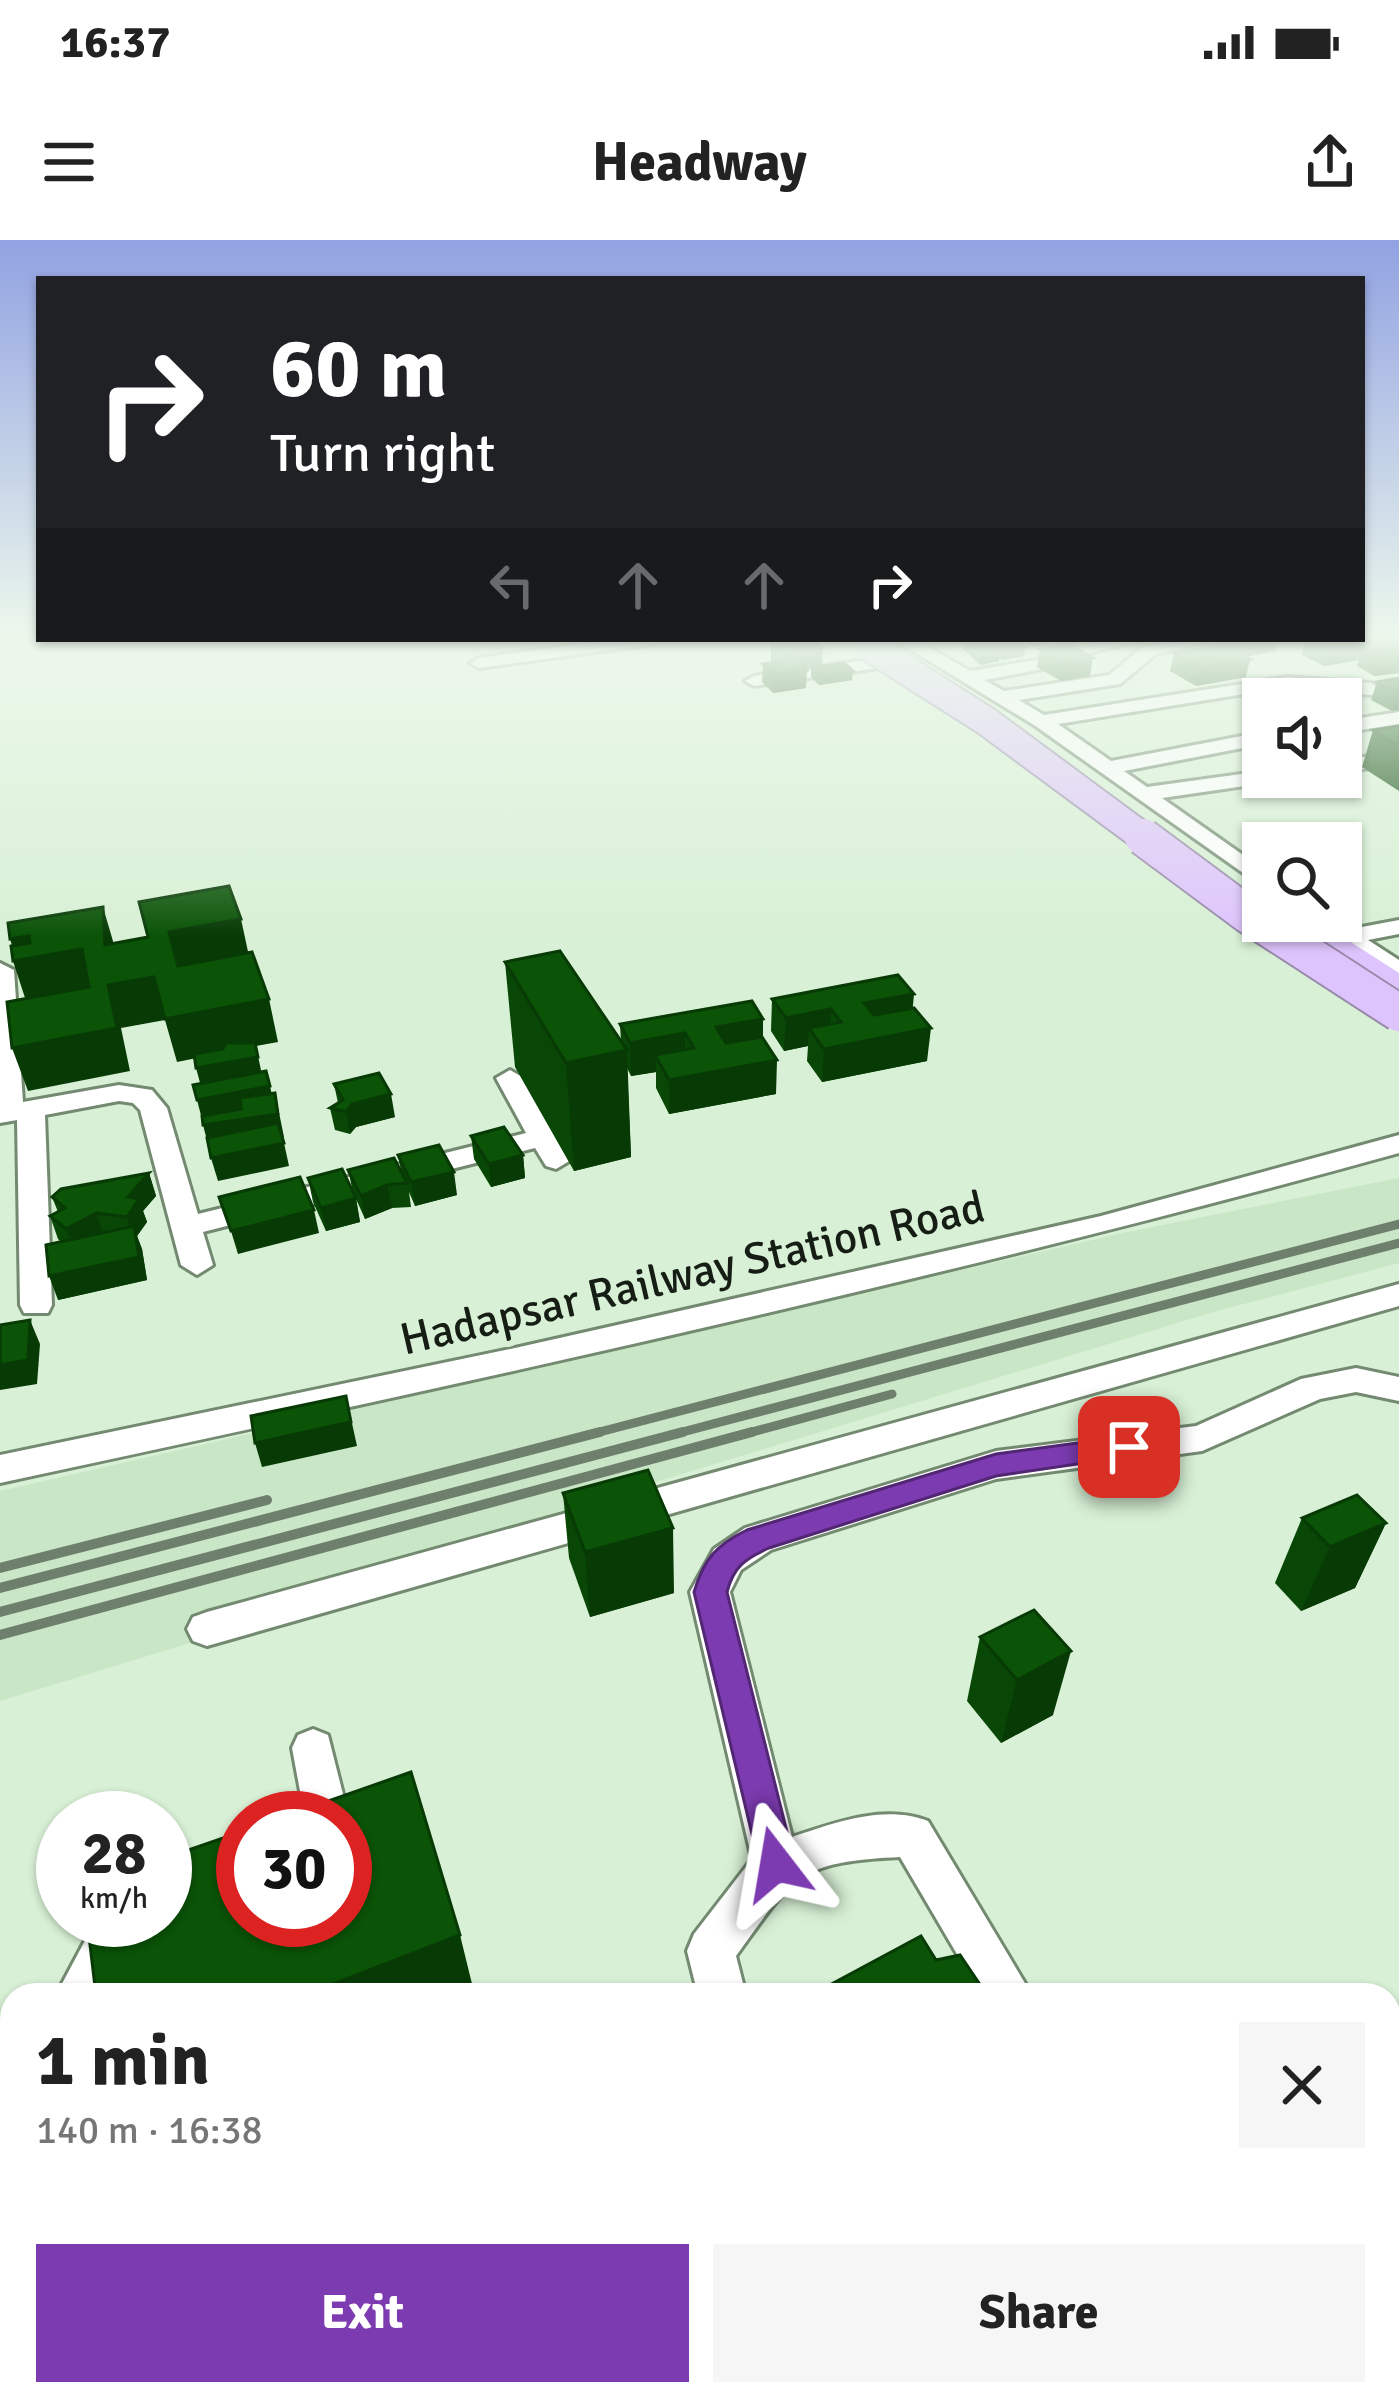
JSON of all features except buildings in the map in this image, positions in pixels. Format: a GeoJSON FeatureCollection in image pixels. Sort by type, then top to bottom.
{"type":"FeatureCollection","features":[{"type":"Feature","properties":{"kind":"highway"},"geometry":{"type":"LineString","coordinates":[[1004,735],[1248,915],[1399,1013]]}},
{"type":"Feature","properties":{"kind":"highway"},"geometry":{"type":"LineString","coordinates":[[1035,735],[1242,883]]}},
{"type":"Feature","properties":{"kind":"highway"},"geometry":{"type":"LineString","coordinates":[[1326,942],[1399,989]]}},
{"type":"Feature","properties":{"kind":"street"},"geometry":{"type":"LineString","coordinates":[[991,735],[1272,945],[1399,1030]]}},
{"type":"Feature","properties":{"kind":"street"},"geometry":{"type":"LineString","coordinates":[[1061,735],[1242,865]]}},
{"type":"Feature","properties":{"kind":"street"},"geometry":{"type":"LineString","coordinates":[[1036,772],[1162,759],[1178,750],[1242,741]]}},
{"type":"Feature","properties":{"kind":"street"},"geometry":{"type":"LineString","coordinates":[[1362,763],[1399,758]]}},
{"type":"Feature","properties":{"kind":"street"},"geometry":{"type":"LineString","coordinates":[[1145,794],[1242,780]]}},
{"type":"Feature","properties":{"kind":"street"},"geometry":{"type":"LineString","coordinates":[[1362,934],[1399,927]]}},
{"type":"Feature","properties":{"kind":"street"},"geometry":{"type":"LineString","coordinates":[[1354,942],[1399,971]]}},
{"type":"Feature","properties":{"kind":"street"},"geometry":{"type":"LineString","coordinates":[[2,970],[36,1306]]}},
{"type":"Feature","properties":{"kind":"street"},"geometry":{"type":"LineString","coordinates":[[187,1226],[550,1148],[510,1078]]}},
{"type":"Feature","properties":{"kind":"street"},"geometry":{"type":"LineString","coordinates":[[14,1113],[119,1093],[142,1096],[153,1108],[197,1265]]}},
{"type":"Feature","properties":{"kind":"street","name":"Hadapsar Railway Station Road"},"geometry":{"type":"LineString","coordinates":[[0,1469],[515,1360],[1103,1225],[1399,1144]]}},
{"type":"Feature","properties":{"kind":"street"},"geometry":{"type":"LineString","coordinates":[[206,1629],[739,1484],[1399,1295]]}},
{"type":"Feature","properties":{"kind":"street"},"geometry":{"type":"LineString","coordinates":[[776,1864],[710,1592],[717,1568],[732,1551],[996,1465],[1202,1438],[1313,1388],[1356,1380],[1399,1388]]}},
{"type":"Feature","properties":{"kind":"street"},"geometry":{"type":"LineString","coordinates":[[313,1748],[322,1791]]}},
{"type":"Feature","properties":{"kind":"street"},"geometry":{"type":"LineString","coordinates":[[719,1983],[711,1951],[776,1864],[848,1839],[912,1837],[1001,1983]]}},
{"type":"Feature","properties":{"kind":"street"},"geometry":{"type":"LineString","coordinates":[[87,1983],[108,1947]]}},
{"type":"Feature","properties":{"kind":"shaded area"},"geometry":{"type":"Polygon","coordinates":[[[1399,1178],[1399,1263],[1210,1313],[571,1508],[249,1625],[0,1701],[0,1491],[1127,1232],[1399,1178]]]}},
{"type":"Feature","properties":{"kind":"railway"},"geometry":{"type":"LineString","coordinates":[[588,1435],[1399,1224]]}},
{"type":"Feature","properties":{"kind":"railway"},"geometry":{"type":"LineString","coordinates":[[671,1435],[1399,1243]]}},
{"type":"Feature","properties":{"kind":"railway"},"geometry":{"type":"LineString","coordinates":[[741,1435],[892,1394]]}},
{"type":"Feature","properties":{"kind":"railway"},"geometry":{"type":"LineString","coordinates":[[0,1588],[600,1432]]}},
{"type":"Feature","properties":{"kind":"railway"},"geometry":{"type":"LineString","coordinates":[[0,1612],[683,1432]]}},
{"type":"Feature","properties":{"kind":"railway"},"geometry":{"type":"LineString","coordinates":[[0,1635],[752,1432]]}},
{"type":"Feature","properties":{"kind":"railway"},"geometry":{"type":"LineString","coordinates":[[0,1568],[267,1500]]}},
{"type":"Feature","properties":{"kind":"route"},"geometry":{"type":"LineString","coordinates":[[776,1864],[710,1592],[717,1568],[732,1551],[758,1539],[996,1465],[1129,1447]]}}]}
